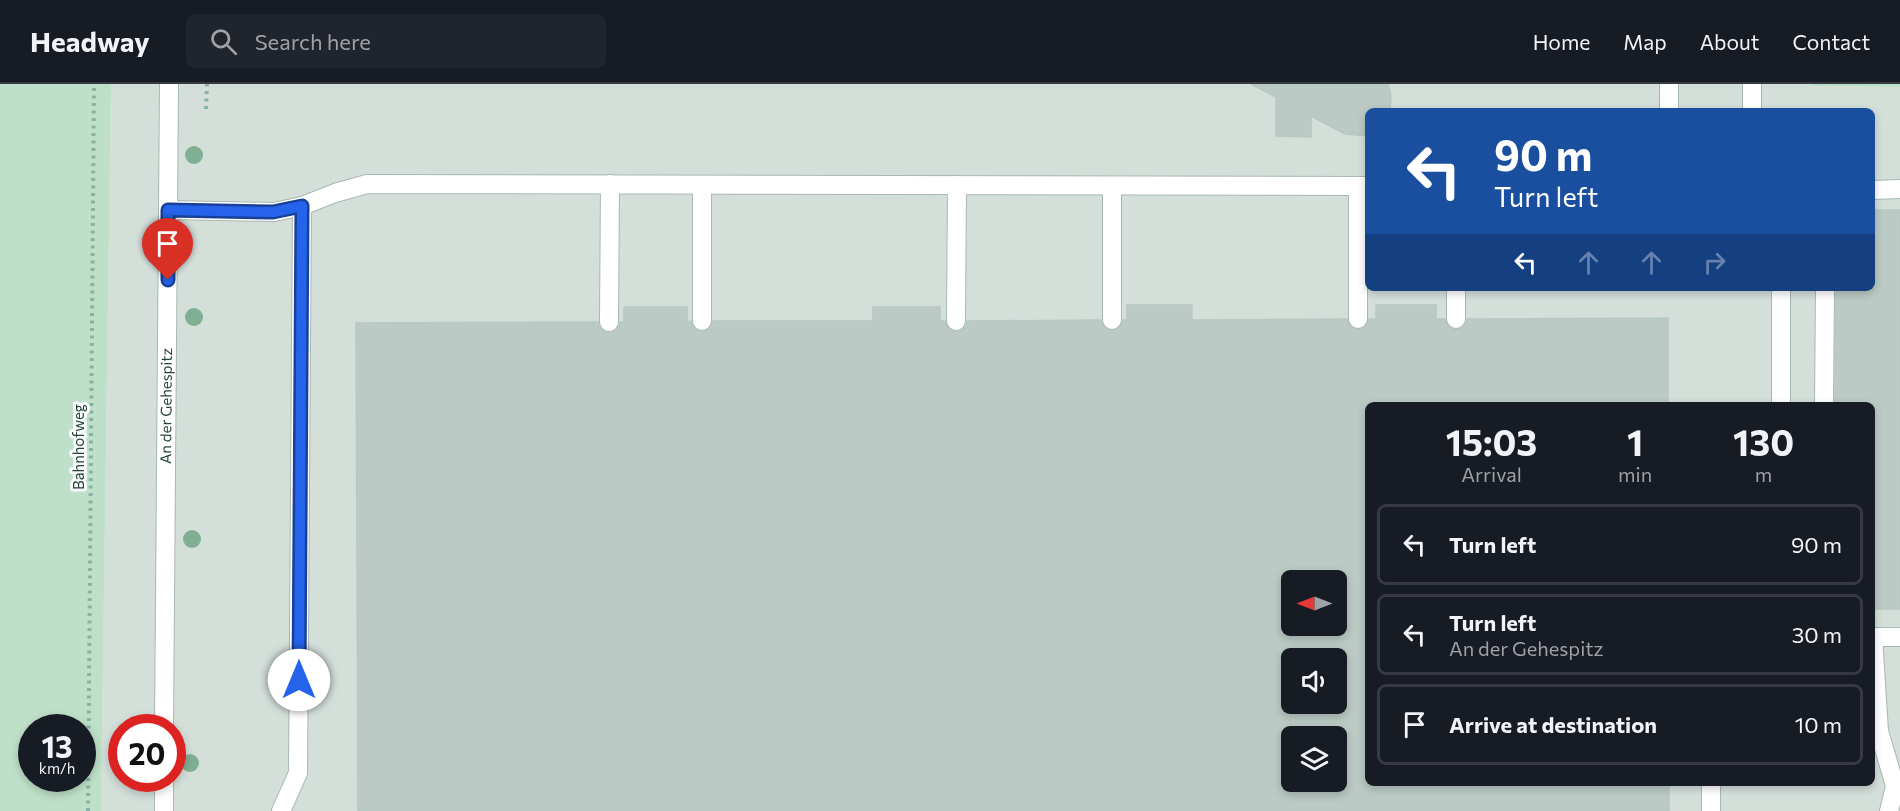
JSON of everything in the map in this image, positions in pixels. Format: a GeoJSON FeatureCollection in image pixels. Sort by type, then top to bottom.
{"type":"FeatureCollection","features":[{"type":"Feature","properties":{"kind":"street","name":"An der Gehespitz"},"geometry":{"type":"LineString","coordinates":[[164,714],[169,84]]}},
{"type":"Feature","properties":{"kind":"street"},"geometry":{"type":"LineString","coordinates":[[1669,84],[1669,108]]}},
{"type":"Feature","properties":{"kind":"street"},"geometry":{"type":"LineString","coordinates":[[1752,84],[1752,108]]}},
{"type":"Feature","properties":{"kind":"street"},"geometry":{"type":"LineString","coordinates":[[168,210],[273,212],[302,206],[367,184],[1363,186],[1358,319]]}},
{"type":"Feature","properties":{"kind":"street"},"geometry":{"type":"LineString","coordinates":[[609,322],[610,184]]}},
{"type":"Feature","properties":{"kind":"street"},"geometry":{"type":"LineString","coordinates":[[702,185],[702,321]]}},
{"type":"Feature","properties":{"kind":"street"},"geometry":{"type":"LineString","coordinates":[[956,321],[957,185]]}},
{"type":"Feature","properties":{"kind":"street"},"geometry":{"type":"LineString","coordinates":[[1112,186],[1112,320]]}},
{"type":"Feature","properties":{"kind":"street"},"geometry":{"type":"LineString","coordinates":[[1875,190],[1900,189]]}},
{"type":"Feature","properties":{"kind":"street"},"geometry":{"type":"LineString","coordinates":[[281,811],[298,773],[302,206]]}},
{"type":"Feature","properties":{"kind":"street"},"geometry":{"type":"LineString","coordinates":[[1456,291],[1456,319]]}},
{"type":"Feature","properties":{"kind":"street"},"geometry":{"type":"LineString","coordinates":[[1781,291],[1781,402]]}},
{"type":"Feature","properties":{"kind":"street"},"geometry":{"type":"LineString","coordinates":[[1824,402],[1825,291]]}},
{"type":"Feature","properties":{"kind":"street"},"geometry":{"type":"LineString","coordinates":[[1875,637],[1900,637]]}},
{"type":"Feature","properties":{"kind":"street"},"geometry":{"type":"LineString","coordinates":[[1875,668],[1879,731],[1895,786],[1889,811]]}},
{"type":"Feature","properties":{"kind":"street"},"geometry":{"type":"LineString","coordinates":[[1711,786],[1711,811]]}},
{"type":"Feature","properties":{"kind":"street"},"geometry":{"type":"LineString","coordinates":[[164,792],[164,811]]}},
{"type":"Feature","properties":{"kind":"path","name":"Bahnhofweg"},"geometry":{"type":"LineString","coordinates":[[88,811],[94,84]]}},
{"type":"Feature","properties":{"kind":"path"},"geometry":{"type":"LineString","coordinates":[[206,109],[207,84]]}},
{"type":"Feature","properties":{"kind":"shaded area"},"geometry":{"type":"Polygon","coordinates":[[[111,84],[1811,84],[1811,86],[1900,87],[1900,811],[101,811],[111,84]]]}},
{"type":"Feature","properties":{"kind":"green space"},"geometry":{"type":"Polygon","coordinates":[[[0,84],[111,84],[101,811],[0,811],[0,84]]]}},
{"type":"Feature","properties":{"kind":"green space"},"geometry":{"type":"Polygon","coordinates":[[[1811,84],[1900,84],[1900,87],[1811,86],[1811,84]]]}},
{"type":"Feature","properties":{"kind":"building"},"geometry":{"type":"Polygon","coordinates":[[[1251,84],[1388,84],[1391,96],[1390,108],[1365,108],[1365,136],[1345,134],[1311,116],[1311,137],[1276,136],[1276,97],[1251,84]]]}},
{"type":"Feature","properties":{"kind":"building"},"geometry":{"type":"Polygon","coordinates":[[[1875,210],[1900,210],[1900,609],[1875,609],[1875,402],[1835,402],[1836,291],[1875,291],[1875,210]]]}},
{"type":"Feature","properties":{"kind":"building"},"geometry":{"type":"Polygon","coordinates":[[[1127,305],[1192,305],[1192,320],[1347,319],[1349,325],[1357,330],[1364,328],[1369,319],[1376,319],[1376,305],[1436,305],[1436,319],[1445,319],[1447,325],[1455,330],[1462,328],[1467,319],[1668,318],[1668,402],[1365,402],[1365,786],[1669,786],[1669,811],[358,811],[356,323],[598,322],[603,331],[609,333],[619,327],[620,322],[624,322],[624,307],[687,307],[687,322],[691,321],[696,330],[703,332],[711,327],[713,321],[873,321],[873,307],[940,307],[940,321],[945,321],[947,327],[955,332],[962,330],[967,321],[1101,320],[1106,329],[1113,331],[1121,326],[1123,320],[1127,320],[1127,305]]]}},
{"type":"Feature","properties":{"kind":"route"},"geometry":{"type":"LineString","coordinates":[[168,280],[168,210],[273,212],[302,206],[299,680]]}}]}
